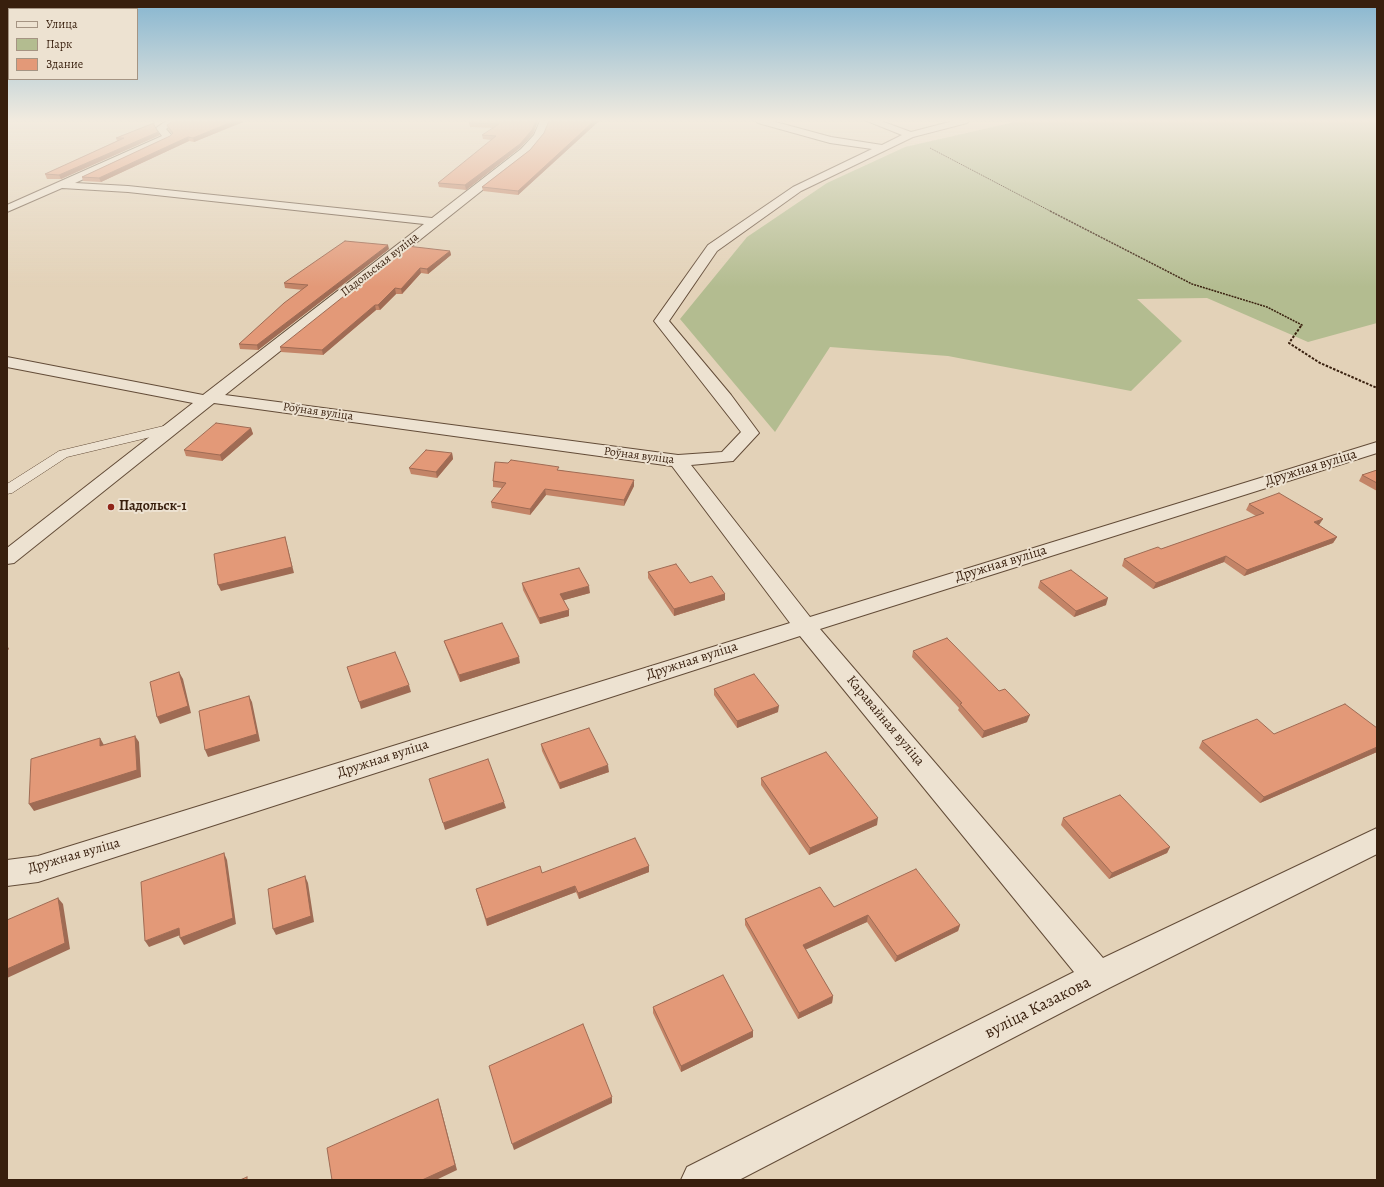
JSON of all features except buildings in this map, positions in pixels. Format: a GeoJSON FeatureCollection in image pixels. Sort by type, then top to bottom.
{"type":"FeatureCollection","features":[{"type":"Feature","properties":{"kind":"street"},"geometry":{"type":"LineString","coordinates":[[7,209],[79,176]]}},
{"type":"Feature","properties":{"kind":"street","name":"Падольская вуліца"},"geometry":{"type":"LineString","coordinates":[[7,558],[492,176]]}},
{"type":"Feature","properties":{"kind":"street","name":"Роўная вуліца"},"geometry":{"type":"LineString","coordinates":[[7,362],[209,400],[678,461],[727,457],[750,433],[725,399],[661,321],[712,248],[797,189],[823,176]]}},
{"type":"Feature","properties":{"kind":"street"},"geometry":{"type":"LineString","coordinates":[[62,184],[128,189],[434,222]]}},
{"type":"Feature","properties":{"kind":"street","name":"Дружная вуліца"},"geometry":{"type":"LineString","coordinates":[[7,873],[38,869],[805,626],[1377,447]]}},
{"type":"Feature","properties":{"kind":"street","name":"Каравайная вуліца"},"geometry":{"type":"LineString","coordinates":[[678,461],[805,626],[1098,977]]}},
{"type":"Feature","properties":{"kind":"street","name":"вуліца Казакова"},"geometry":{"type":"LineString","coordinates":[[700,1180],[1098,977],[1377,840]]}},
{"type":"Feature","properties":{"kind":"lane"},"geometry":{"type":"LineString","coordinates":[[7,490],[62,454],[172,428]]}},
{"type":"Feature","properties":{"kind":"path"},"geometry":{"type":"LineString","coordinates":[[983,176],[1192,284],[1267,307],[1302,325],[1289,343],[1320,364],[1377,388]]}},
{"type":"Feature","properties":{"kind":"green space"},"geometry":{"type":"Polygon","coordinates":[[[841,176],[1377,176],[1377,323],[1308,342],[1207,298],[1137,299],[1182,341],[1131,391],[948,356],[830,347],[775,432],[680,319],[747,237],[827,183],[841,176]]]}},
{"type":"Feature","properties":{"kind":"place","name":"Падольск-1"},"geometry":{"type":"Point","coordinates":[111,507]}}]}
